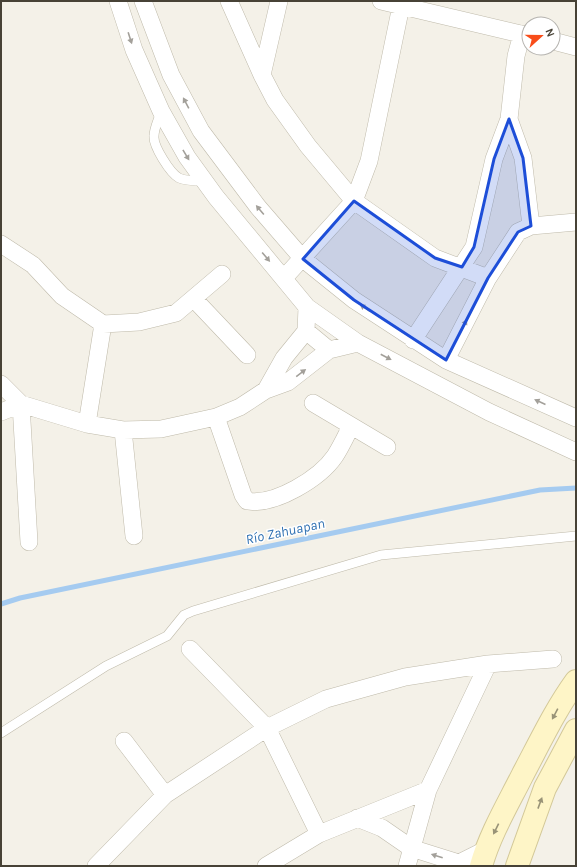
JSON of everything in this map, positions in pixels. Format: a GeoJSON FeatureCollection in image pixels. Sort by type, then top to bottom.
{"type":"FeatureCollection","features":[{"type":"Feature","properties":{"kind":"street"},"geometry":{"type":"LineString","coordinates":[[118,1],[134,50],[161,111],[186,158],[307,307],[358,343],[489,412],[576,452]]}},
{"type":"Feature","properties":{"kind":"street"},"geometry":{"type":"LineString","coordinates":[[143,1],[146,14],[171,75],[201,131],[258,207],[303,259],[354,300],[413,340],[446,360],[576,418]]}},
{"type":"Feature","properties":{"kind":"street"},"geometry":{"type":"LineString","coordinates":[[229,1],[262,75],[275,100],[308,146],[354,201],[435,258],[488,278]]}},
{"type":"Feature","properties":{"kind":"street"},"geometry":{"type":"LineString","coordinates":[[262,75],[279,1]]}},
{"type":"Feature","properties":{"kind":"street"},"geometry":{"type":"LineString","coordinates":[[381,1],[521,34]]}},
{"type":"Feature","properties":{"kind":"street"},"geometry":{"type":"LineString","coordinates":[[284,278],[303,259],[354,201],[368,161],[401,6]]}},
{"type":"Feature","properties":{"kind":"street"},"geometry":{"type":"LineString","coordinates":[[561,43],[576,46]]}},
{"type":"Feature","properties":{"kind":"street"},"geometry":{"type":"LineString","coordinates":[[413,340],[474,248],[494,159],[509,119],[516,56],[521,46]]}},
{"type":"Feature","properties":{"kind":"street"},"geometry":{"type":"LineString","coordinates":[[509,119],[523,158],[531,226]]}},
{"type":"Feature","properties":{"kind":"street"},"geometry":{"type":"LineString","coordinates":[[446,360],[488,278],[518,232],[531,226],[576,222]]}},
{"type":"Feature","properties":{"kind":"street"},"geometry":{"type":"LineString","coordinates":[[1,244],[32,265],[62,296],[103,324],[139,322],[176,313],[222,274]]}},
{"type":"Feature","properties":{"kind":"street"},"geometry":{"type":"LineString","coordinates":[[194,299],[247,355]]}},
{"type":"Feature","properties":{"kind":"street"},"geometry":{"type":"LineString","coordinates":[[266,390],[284,358],[306,331],[307,307]]}},
{"type":"Feature","properties":{"kind":"street"},"geometry":{"type":"LineString","coordinates":[[87,424],[103,324]]}},
{"type":"Feature","properties":{"kind":"street"},"geometry":{"type":"LineString","coordinates":[[306,331],[330,350]]}},
{"type":"Feature","properties":{"kind":"street"},"geometry":{"type":"LineString","coordinates":[[1,384],[21,404],[87,424],[123,430],[161,429],[216,417],[240,407],[266,390],[288,382],[330,350],[358,343]]}},
{"type":"Feature","properties":{"kind":"street"},"geometry":{"type":"LineString","coordinates":[[312,403],[387,447]]}},
{"type":"Feature","properties":{"kind":"street"},"geometry":{"type":"LineString","coordinates":[[1,412],[21,404]]}},
{"type":"Feature","properties":{"kind":"street"},"geometry":{"type":"LineString","coordinates":[[21,404],[29,542]]}},
{"type":"Feature","properties":{"kind":"street"},"geometry":{"type":"LineString","coordinates":[[216,417],[243,495],[247,501],[256,503],[277,497],[295,489],[324,468],[335,456],[351,426]]}},
{"type":"Feature","properties":{"kind":"street"},"geometry":{"type":"LineString","coordinates":[[123,430],[134,536]]}},
{"type":"Feature","properties":{"kind":"street"},"geometry":{"type":"LineString","coordinates":[[190,649],[267,728],[319,834]]}},
{"type":"Feature","properties":{"kind":"street"},"geometry":{"type":"LineString","coordinates":[[96,866],[166,795],[267,728],[326,699],[405,677],[488,664],[553,659]]}},
{"type":"Feature","properties":{"kind":"street"},"geometry":{"type":"LineString","coordinates":[[406,866],[428,790],[488,664]]}},
{"type":"Feature","properties":{"kind":"street"},"geometry":{"type":"LineString","coordinates":[[357,818],[382,828],[411,848],[459,865],[483,858],[562,700],[576,681]]}},
{"type":"Feature","properties":{"kind":"street"},"geometry":{"type":"LineString","coordinates":[[516,866],[545,788],[576,730]]}},
{"type":"Feature","properties":{"kind":"street"},"geometry":{"type":"LineString","coordinates":[[124,741],[166,795]]}},
{"type":"Feature","properties":{"kind":"street"},"geometry":{"type":"LineString","coordinates":[[266,866],[319,834],[428,790]]}},
{"type":"Feature","properties":{"kind":"lane"},"geometry":{"type":"LineString","coordinates":[[1,733],[106,666],[167,636],[184,615],[193,611],[380,555],[576,536]]}},
{"type":"Feature","properties":{"kind":"highlighted area"},"geometry":{"type":"Polygon","coordinates":[[[509,119],[523,158],[531,226],[518,232],[488,278],[446,360],[354,300],[303,259],[354,201],[435,258],[462,267],[474,247],[494,159],[509,119]]]}},
{"type":"Feature","properties":{"kind":"waterway","name":"Río Zahuapan"},"geometry":{"type":"LineString","coordinates":[[1,604],[20,598],[540,490],[576,488]]}}]}
